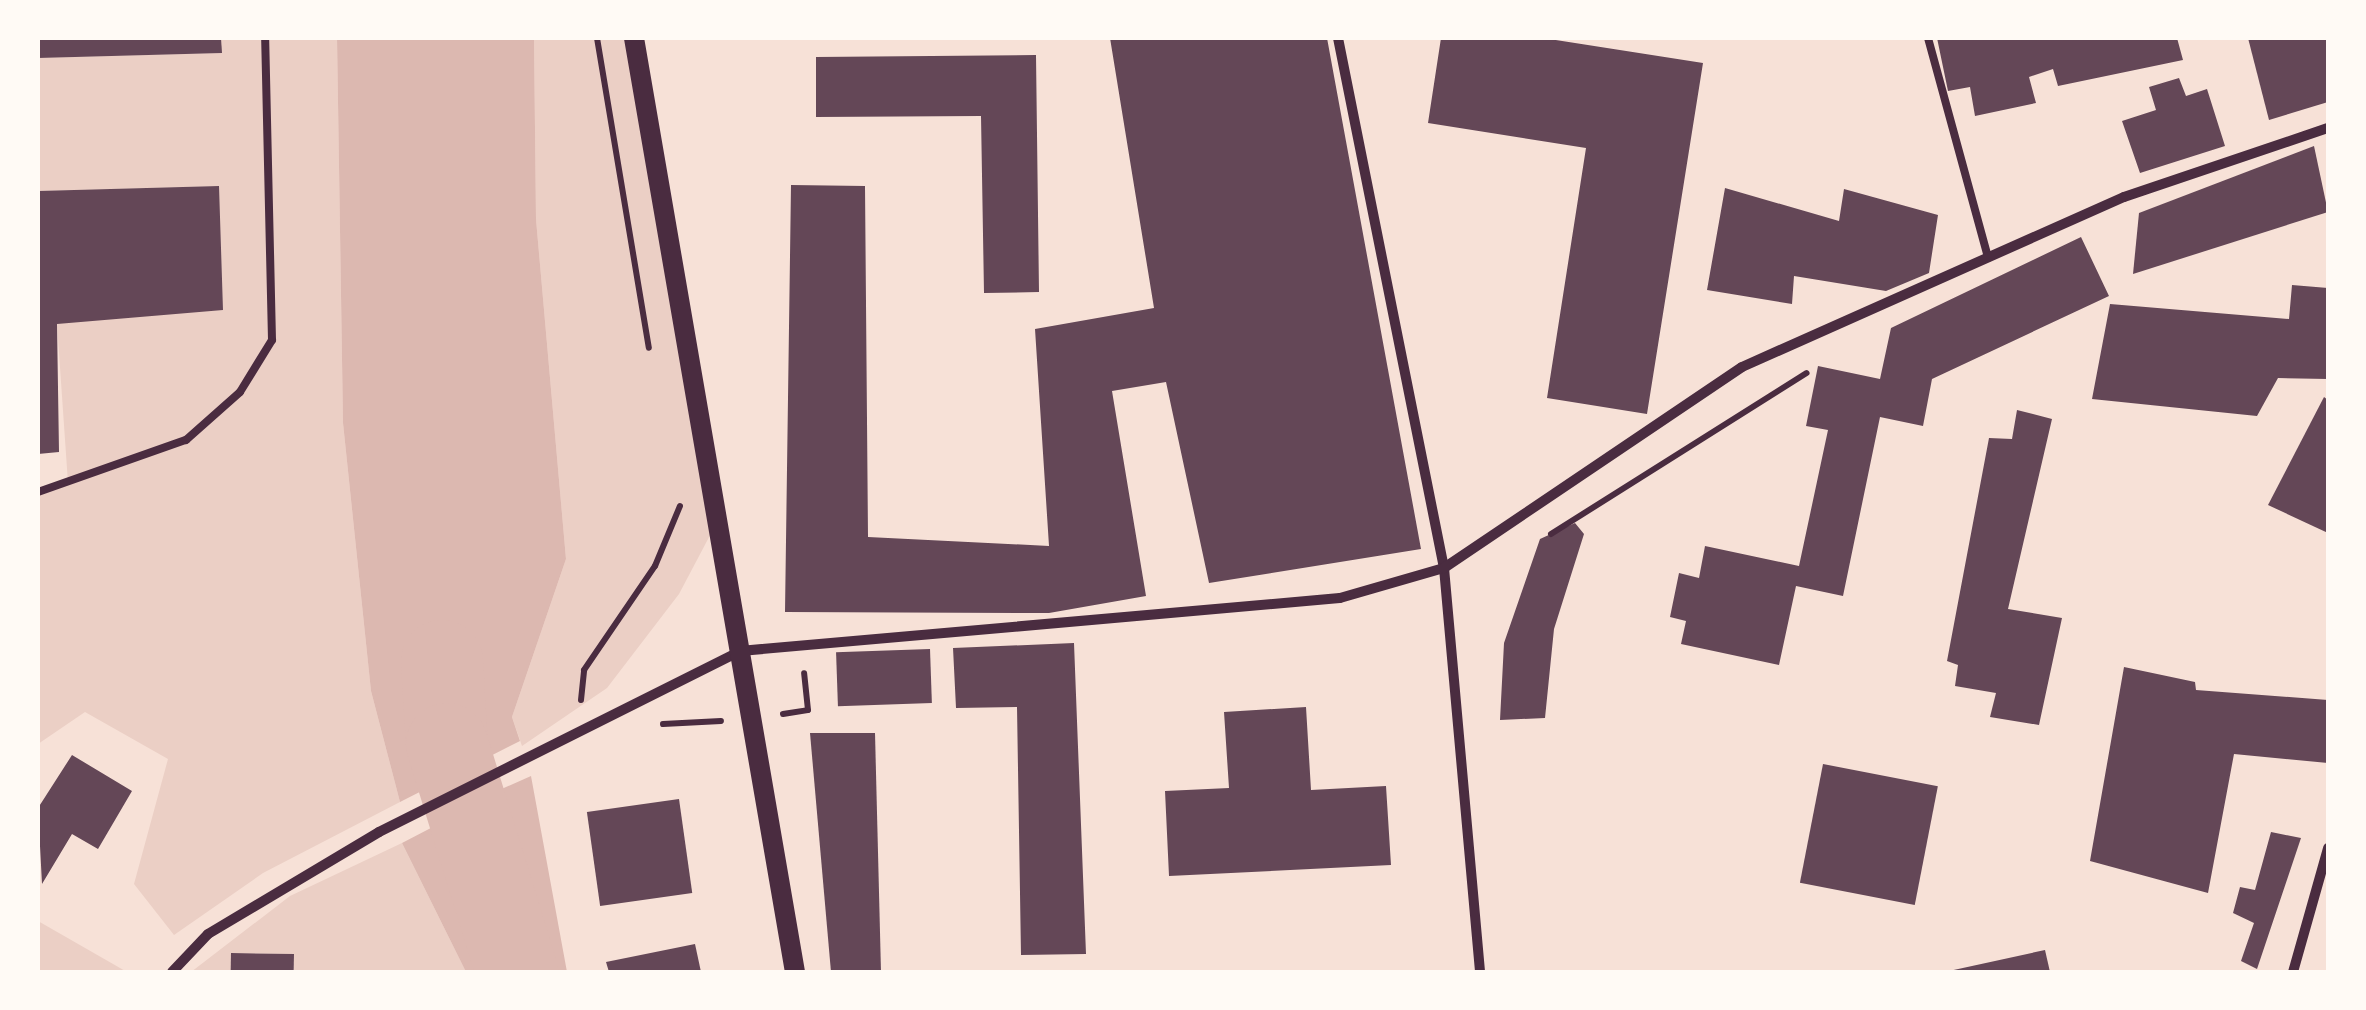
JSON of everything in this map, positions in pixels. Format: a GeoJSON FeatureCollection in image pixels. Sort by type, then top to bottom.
{"type":"FeatureCollection","features":[{"type":"Feature","properties":{"kind":"main road"},"geometry":{"type":"LineString","coordinates":[[634,38],[795,972]]}},
{"type":"Feature","properties":{"kind":"street"},"geometry":{"type":"LineString","coordinates":[[1338,38],[1444,568],[1480,972]]}},
{"type":"Feature","properties":{"kind":"street"},"geometry":{"type":"LineString","coordinates":[[172,972],[208,934],[379,832],[740,651],[1340,598],[1444,568],[1742,367],[2124,197],[2328,128]]}},
{"type":"Feature","properties":{"kind":"street"},"geometry":{"type":"LineString","coordinates":[[2292,972],[2328,848]]}},
{"type":"Feature","properties":{"kind":"lane"},"geometry":{"type":"LineString","coordinates":[[38,492],[186,440],[240,392],[272,340],[265,38]]}},
{"type":"Feature","properties":{"kind":"lane"},"geometry":{"type":"LineString","coordinates":[[1928,38],[1988,258]]}},
{"type":"Feature","properties":{"kind":"path"},"geometry":{"type":"LineString","coordinates":[[580,731],[584,670],[655,566],[680,504]]}},
{"type":"Feature","properties":{"kind":"shaded area"},"geometry":{"type":"Polygon","coordinates":[[[221,38],[337,38],[343,423],[371,691],[400,802],[263,873],[174,935],[134,884],[168,759],[85,712],[38,744],[38,492],[68,483],[57,324],[219,186],[38,191],[38,58],[221,53],[221,38]]]}},
{"type":"Feature","properties":{"kind":"shaded area"},"geometry":{"type":"Polygon","coordinates":[[[337,38],[534,38],[536,219],[566,559],[512,717],[520,741],[400,802],[371,691],[343,423],[337,38]]]}},
{"type":"Feature","properties":{"kind":"shaded area"},"geometry":{"type":"Polygon","coordinates":[[[534,38],[634,38],[717,522],[679,594],[607,688],[522,746],[512,717],[566,559],[536,219],[534,38]]]}},
{"type":"Feature","properties":{"kind":"shaded area"},"geometry":{"type":"Polygon","coordinates":[[[531,776],[567,972],[466,972],[402,843],[452,817],[464,829],[478,822],[479,799],[531,776]]]}},
{"type":"Feature","properties":{"kind":"shaded area"},"geometry":{"type":"Polygon","coordinates":[[[402,843],[466,972],[294,972],[294,954],[232,953],[231,972],[191,972],[290,896],[402,843]]]}},
{"type":"Feature","properties":{"kind":"shaded area"},"geometry":{"type":"Polygon","coordinates":[[[38,921],[127,972],[38,972],[38,921]]]}},
{"type":"Feature","properties":{"kind":"building"},"geometry":{"type":"Polygon","coordinates":[[[38,38],[221,38],[222,53],[38,58],[38,38]]]}},
{"type":"Feature","properties":{"kind":"building"},"geometry":{"type":"Polygon","coordinates":[[[1110,38],[1327,38],[1421,549],[1209,583],[1166,382],[1112,391],[1146,596],[1049,613],[785,612],[791,185],[865,186],[868,537],[1049,546],[1035,329],[1154,308],[1110,38]]]}},
{"type":"Feature","properties":{"kind":"building"},"geometry":{"type":"Polygon","coordinates":[[[1441,38],[1543,38],[1703,63],[1647,414],[1547,398],[1586,148],[1428,123],[1441,38]]]}},
{"type":"Feature","properties":{"kind":"building"},"geometry":{"type":"Polygon","coordinates":[[[1937,38],[2177,38],[2183,60],[2058,86],[2053,69],[2029,77],[2036,103],[1975,116],[1970,87],[1948,91],[1937,38]]]}},
{"type":"Feature","properties":{"kind":"building"},"geometry":{"type":"Polygon","coordinates":[[[2248,38],[2328,38],[2328,102],[2269,120],[2248,38]]]}},
{"type":"Feature","properties":{"kind":"building"},"geometry":{"type":"Polygon","coordinates":[[[1036,55],[1039,292],[984,293],[981,116],[816,117],[816,57],[1036,55]]]}},
{"type":"Feature","properties":{"kind":"building"},"geometry":{"type":"Polygon","coordinates":[[[2179,78],[2186,96],[2207,89],[2225,146],[2140,173],[2122,121],[2156,110],[2149,87],[2179,78]]]}},
{"type":"Feature","properties":{"kind":"building"},"geometry":{"type":"Polygon","coordinates":[[[2314,146],[2328,212],[2133,274],[2139,213],[2314,146]]]}},
{"type":"Feature","properties":{"kind":"building"},"geometry":{"type":"Polygon","coordinates":[[[219,186],[223,310],[57,324],[59,452],[38,454],[38,191],[219,186]]]}},
{"type":"Feature","properties":{"kind":"building"},"geometry":{"type":"Polygon","coordinates":[[[1725,188],[1839,221],[1844,189],[1938,215],[1929,273],[1886,291],[1794,276],[1792,304],[1707,290],[1725,188]]]}},
{"type":"Feature","properties":{"kind":"building"},"geometry":{"type":"Polygon","coordinates":[[[2081,237],[2109,296],[1932,379],[1923,426],[1880,417],[1843,596],[1796,586],[1779,665],[1681,644],[1686,621],[1670,617],[1679,573],[1699,578],[1705,546],[1799,566],[1828,430],[1806,426],[1818,366],[1880,379],[1891,328],[2081,237]]]}},
{"type":"Feature","properties":{"kind":"building"},"geometry":{"type":"Polygon","coordinates":[[[2292,285],[2328,288],[2328,379],[2278,378],[2257,416],[2092,399],[2110,304],[2289,319],[2292,285]]]}},
{"type":"Feature","properties":{"kind":"building"},"geometry":{"type":"Polygon","coordinates":[[[2324,397],[2328,400],[2328,533],[2268,505],[2324,397]]]}},
{"type":"Feature","properties":{"kind":"building"},"geometry":{"type":"Polygon","coordinates":[[[2017,410],[2052,419],[2008,609],[2062,618],[2039,725],[1990,717],[1996,693],[1955,686],[1958,665],[1947,661],[1989,438],[2012,439],[2017,410]]]}},
{"type":"Feature","properties":{"kind":"building"},"geometry":{"type":"Polygon","coordinates":[[[1575,523],[1584,534],[1554,629],[1545,718],[1500,720],[1504,643],[1540,539],[1575,523]]]}},
{"type":"Feature","properties":{"kind":"building"},"geometry":{"type":"Polygon","coordinates":[[[1074,643],[1086,954],[1021,955],[1017,707],[956,708],[953,648],[1074,643]]]}},
{"type":"Feature","properties":{"kind":"building"},"geometry":{"type":"Polygon","coordinates":[[[930,649],[932,703],[838,706],[836,652],[930,649]]]}},
{"type":"Feature","properties":{"kind":"building"},"geometry":{"type":"Polygon","coordinates":[[[2124,667],[2195,682],[2196,690],[2328,700],[2328,763],[2234,754],[2208,893],[2090,861],[2124,667]]]}},
{"type":"Feature","properties":{"kind":"building"},"geometry":{"type":"Polygon","coordinates":[[[1306,707],[1311,790],[1386,786],[1391,865],[1169,876],[1165,791],[1229,788],[1224,712],[1306,707]]]}},
{"type":"Feature","properties":{"kind":"building"},"geometry":{"type":"Polygon","coordinates":[[[810,733],[875,733],[881,972],[831,972],[810,733]]]}},
{"type":"Feature","properties":{"kind":"building"},"geometry":{"type":"Polygon","coordinates":[[[72,755],[132,791],[98,849],[72,834],[42,884],[38,808],[72,755]]]}},
{"type":"Feature","properties":{"kind":"building"},"geometry":{"type":"Polygon","coordinates":[[[1823,764],[1938,786],[1915,905],[1800,883],[1823,764]]]}},
{"type":"Feature","properties":{"kind":"building"},"geometry":{"type":"Polygon","coordinates":[[[679,799],[692,893],[600,906],[587,812],[679,799]]]}},
{"type":"Feature","properties":{"kind":"building"},"geometry":{"type":"Polygon","coordinates":[[[2271,832],[2301,838],[2257,969],[2241,961],[2254,923],[2233,913],[2240,887],[2255,890],[2271,832]]]}},
{"type":"Feature","properties":{"kind":"building"},"geometry":{"type":"Polygon","coordinates":[[[695,944],[701,972],[609,972],[606,962],[695,944]]]}},
{"type":"Feature","properties":{"kind":"building"},"geometry":{"type":"Polygon","coordinates":[[[2045,950],[2050,972],[1949,972],[1949,971],[2045,950]]]}},
{"type":"Feature","properties":{"kind":"building"},"geometry":{"type":"Polygon","coordinates":[[[231,953],[294,954],[294,972],[231,972],[231,953]]]}},
{"type":"Feature","properties":{"kind":"waterway"},"geometry":{"type":"LineString","coordinates":[[442,661],[447,744],[517,972]]}}]}
